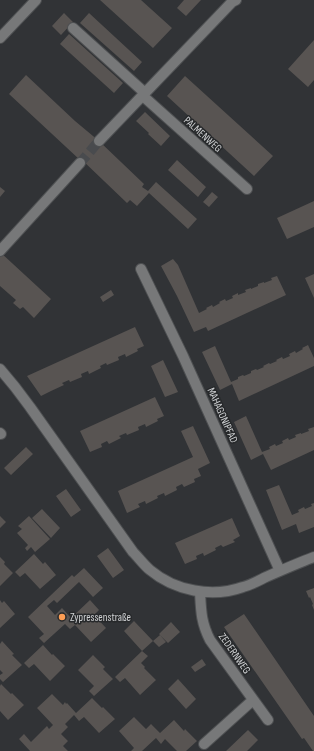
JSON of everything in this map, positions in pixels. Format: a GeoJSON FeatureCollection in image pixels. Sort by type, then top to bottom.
{"type":"FeatureCollection","features":[{"type":"Feature","properties":{"kind":"street"},"geometry":{"type":"LineString","coordinates":[[0,38],[36,0]]}},
{"type":"Feature","properties":{"kind":"street"},"geometry":{"type":"LineString","coordinates":[[99,141],[232,2],[236,0]]}},
{"type":"Feature","properties":{"kind":"street","name":"PALMENWEG"},"geometry":{"type":"LineString","coordinates":[[73,28],[247,189]]}},
{"type":"Feature","properties":{"kind":"street"},"geometry":{"type":"LineString","coordinates":[[0,251],[80,163]]}},
{"type":"Feature","properties":{"kind":"street","name":"MAHAGONIPFAD"},"geometry":{"type":"LineString","coordinates":[[141,269],[183,356],[280,571]]}},
{"type":"Feature","properties":{"kind":"street"},"geometry":{"type":"LineString","coordinates":[[0,369],[26,402],[133,552],[160,578],[184,589],[200,592],[222,591],[242,588],[314,557]]}},
{"type":"Feature","properties":{"kind":"street","name":"ZEDERNWEG"},"geometry":{"type":"LineString","coordinates":[[200,592],[202,615],[205,629],[210,640],[268,720]]}},
{"type":"Feature","properties":{"kind":"street"},"geometry":{"type":"LineString","coordinates":[[204,744],[253,700]]}},
{"type":"Feature","properties":{"kind":"building"},"geometry":{"type":"Polygon","coordinates":[[[100,0],[141,0],[172,28],[153,48],[100,0]]]}},
{"type":"Feature","properties":{"kind":"building"},"geometry":{"type":"Polygon","coordinates":[[[184,0],[201,0],[186,16],[177,8],[184,0]]]}},
{"type":"Feature","properties":{"kind":"building"},"geometry":{"type":"Polygon","coordinates":[[[64,13],[73,22],[61,35],[52,26],[64,13]]]}},
{"type":"Feature","properties":{"kind":"building"},"geometry":{"type":"Polygon","coordinates":[[[89,13],[142,62],[134,71],[80,23],[89,13]]]}},
{"type":"Feature","properties":{"kind":"building"},"geometry":{"type":"Polygon","coordinates":[[[69,34],[123,83],[114,93],[60,44],[69,34]]]}},
{"type":"Feature","properties":{"kind":"building"},"geometry":{"type":"Polygon","coordinates":[[[314,40],[314,80],[308,87],[288,69],[314,40]]]}},
{"type":"Feature","properties":{"kind":"building"},"geometry":{"type":"Polygon","coordinates":[[[26,75],[144,184],[142,187],[148,191],[156,182],[197,219],[188,229],[149,193],[137,206],[130,200],[127,203],[9,94],[26,75]]]}},
{"type":"Feature","properties":{"kind":"building"},"geometry":{"type":"Polygon","coordinates":[[[185,76],[273,156],[254,176],[167,96],[185,76]]]}},
{"type":"Feature","properties":{"kind":"building"},"geometry":{"type":"Polygon","coordinates":[[[145,112],[170,136],[161,146],[136,121],[145,112]]]}},
{"type":"Feature","properties":{"kind":"building"},"geometry":{"type":"Polygon","coordinates":[[[177,160],[206,187],[198,197],[168,170],[177,160]]]}},
{"type":"Feature","properties":{"kind":"building"},"geometry":{"type":"Polygon","coordinates":[[[0,187],[5,191],[0,197],[0,187]]]}},
{"type":"Feature","properties":{"kind":"building"},"geometry":{"type":"Polygon","coordinates":[[[212,192],[218,197],[209,207],[203,202],[212,192]]]}},
{"type":"Feature","properties":{"kind":"building"},"geometry":{"type":"Polygon","coordinates":[[[314,201],[314,227],[287,239],[277,218],[314,201]]]}},
{"type":"Feature","properties":{"kind":"building"},"geometry":{"type":"Polygon","coordinates":[[[0,252],[51,299],[34,318],[23,307],[20,309],[13,303],[16,300],[0,286],[0,252]]]}},
{"type":"Feature","properties":{"kind":"building"},"geometry":{"type":"Polygon","coordinates":[[[173,259],[178,265],[199,313],[212,305],[213,307],[225,299],[226,301],[233,298],[232,296],[238,293],[238,295],[246,292],[245,290],[272,280],[271,278],[277,276],[286,295],[208,331],[206,327],[194,332],[161,266],[173,259]]]}},
{"type":"Feature","properties":{"kind":"building"},"geometry":{"type":"Polygon","coordinates":[[[314,274],[314,298],[305,278],[314,274]]]}},
{"type":"Feature","properties":{"kind":"building"},"geometry":{"type":"Polygon","coordinates":[[[111,290],[114,295],[103,302],[100,297],[111,290]]]}},
{"type":"Feature","properties":{"kind":"building"},"geometry":{"type":"Polygon","coordinates":[[[135,327],[144,346],[137,349],[138,351],[126,357],[125,354],[118,357],[119,360],[107,365],[106,363],[100,366],[101,368],[89,374],[88,371],[81,374],[82,377],[70,382],[69,380],[62,383],[64,385],[41,396],[27,376],[135,327]]]}},
{"type":"Feature","properties":{"kind":"building"},"geometry":{"type":"Polygon","coordinates":[[[308,345],[314,358],[314,366],[239,401],[232,384],[220,390],[202,352],[215,346],[231,382],[238,379],[238,377],[251,373],[251,371],[264,367],[263,366],[277,361],[276,360],[282,357],[283,359],[290,356],[289,354],[295,351],[296,353],[308,345]]]}},
{"type":"Feature","properties":{"kind":"building"},"geometry":{"type":"Polygon","coordinates":[[[163,360],[178,392],[165,397],[151,366],[163,360]]]}},
{"type":"Feature","properties":{"kind":"building"},"geometry":{"type":"Polygon","coordinates":[[[155,397],[164,416],[146,427],[145,424],[138,427],[139,430],[127,435],[126,433],[119,436],[121,438],[109,444],[107,441],[101,444],[102,447],[90,452],[80,431],[155,397]]]}},
{"type":"Feature","properties":{"kind":"building"},"geometry":{"type":"Polygon","coordinates":[[[246,416],[262,452],[270,449],[269,447],[275,444],[276,446],[283,443],[282,441],[288,438],[289,440],[296,437],[295,435],[309,431],[308,429],[314,427],[314,450],[271,470],[263,454],[251,460],[234,422],[246,416]]]}},
{"type":"Feature","properties":{"kind":"building"},"geometry":{"type":"Polygon","coordinates":[[[193,426],[210,463],[198,469],[201,476],[194,479],[195,482],[184,487],[182,484],[176,487],[177,490],[165,496],[164,493],[146,504],[145,501],[138,504],[140,507],[127,513],[118,491],[193,457],[181,431],[193,426]]]}},
{"type":"Feature","properties":{"kind":"building"},"geometry":{"type":"Polygon","coordinates":[[[26,447],[33,454],[11,475],[4,468],[26,447]]]}},
{"type":"Feature","properties":{"kind":"building"},"geometry":{"type":"Polygon","coordinates":[[[279,485],[292,515],[299,512],[298,510],[304,507],[305,509],[312,506],[311,504],[314,503],[314,527],[299,533],[296,524],[282,530],[266,490],[279,485]]]}},
{"type":"Feature","properties":{"kind":"building"},"geometry":{"type":"Polygon","coordinates":[[[66,489],[81,510],[71,517],[56,496],[66,489]]]}},
{"type":"Feature","properties":{"kind":"building"},"geometry":{"type":"Polygon","coordinates":[[[42,509],[60,528],[51,538],[32,518],[42,509]]]}},
{"type":"Feature","properties":{"kind":"building"},"geometry":{"type":"Polygon","coordinates":[[[0,516],[6,522],[0,528],[0,516]]]}},
{"type":"Feature","properties":{"kind":"building"},"geometry":{"type":"Polygon","coordinates":[[[29,516],[50,539],[35,552],[31,547],[27,551],[25,548],[28,545],[17,533],[22,529],[18,526],[29,516]]]}},
{"type":"Feature","properties":{"kind":"building"},"geometry":{"type":"Polygon","coordinates":[[[232,518],[240,536],[233,540],[235,542],[223,547],[221,545],[215,548],[216,550],[204,556],[203,553],[196,556],[197,559],[185,564],[175,543],[232,518]]]}},
{"type":"Feature","properties":{"kind":"building"},"geometry":{"type":"Polygon","coordinates":[[[108,548],[124,570],[113,578],[97,556],[108,548]]]}},
{"type":"Feature","properties":{"kind":"building"},"geometry":{"type":"Polygon","coordinates":[[[34,554],[43,564],[45,562],[56,575],[40,589],[25,573],[20,577],[15,572],[34,554]]]}},
{"type":"Feature","properties":{"kind":"building"},"geometry":{"type":"Polygon","coordinates":[[[0,557],[5,562],[4,564],[13,573],[0,586],[0,557]]]}},
{"type":"Feature","properties":{"kind":"building"},"geometry":{"type":"Polygon","coordinates":[[[84,568],[103,588],[93,597],[79,582],[57,603],[54,600],[47,606],[55,615],[62,608],[71,618],[90,600],[99,610],[94,615],[106,628],[91,642],[75,625],[70,629],[65,624],[44,643],[39,638],[44,634],[28,617],[72,575],[74,577],[84,568]]]}},
{"type":"Feature","properties":{"kind":"building"},"geometry":{"type":"Polygon","coordinates":[[[314,588],[314,610],[313,604],[306,591],[314,588]]]}},
{"type":"Feature","properties":{"kind":"building"},"geometry":{"type":"Polygon","coordinates":[[[0,600],[2,603],[4,601],[15,614],[0,628],[0,600]]]}},
{"type":"Feature","properties":{"kind":"building"},"geometry":{"type":"Polygon","coordinates":[[[244,614],[314,716],[314,751],[304,738],[302,739],[224,627],[244,614]]]}},
{"type":"Feature","properties":{"kind":"building"},"geometry":{"type":"Polygon","coordinates":[[[134,621],[153,641],[142,651],[124,631],[134,621]]]}},
{"type":"Feature","properties":{"kind":"building"},"geometry":{"type":"Polygon","coordinates":[[[171,622],[180,632],[168,643],[159,634],[171,622]]]}},
{"type":"Feature","properties":{"kind":"building"},"geometry":{"type":"Polygon","coordinates":[[[160,635],[166,642],[159,647],[153,641],[160,635]]]}},
{"type":"Feature","properties":{"kind":"building"},"geometry":{"type":"Polygon","coordinates":[[[2,641],[14,654],[12,655],[22,665],[3,682],[0,679],[0,675],[3,673],[0,670],[0,644],[2,641]]]}},
{"type":"Feature","properties":{"kind":"building"},"geometry":{"type":"Polygon","coordinates":[[[43,645],[65,666],[50,681],[34,664],[29,668],[24,663],[43,645]]]}},
{"type":"Feature","properties":{"kind":"building"},"geometry":{"type":"Polygon","coordinates":[[[142,651],[148,656],[141,663],[156,680],[140,695],[125,678],[120,682],[115,677],[142,651]]]}},
{"type":"Feature","properties":{"kind":"building"},"geometry":{"type":"Polygon","coordinates":[[[93,655],[105,667],[103,669],[113,679],[94,696],[89,691],[94,686],[78,670],[93,655]]]}},
{"type":"Feature","properties":{"kind":"building"},"geometry":{"type":"Polygon","coordinates":[[[202,659],[206,665],[195,672],[191,667],[202,659]]]}},
{"type":"Feature","properties":{"kind":"building"},"geometry":{"type":"Polygon","coordinates":[[[178,679],[196,699],[186,709],[168,689],[178,679]]]}},
{"type":"Feature","properties":{"kind":"building"},"geometry":{"type":"Polygon","coordinates":[[[1,684],[24,705],[8,720],[0,711],[1,684]]]}},
{"type":"Feature","properties":{"kind":"building"},"geometry":{"type":"Polygon","coordinates":[[[52,694],[63,705],[65,702],[66,704],[67,703],[76,713],[92,698],[115,719],[99,733],[84,717],[79,721],[74,715],[65,724],[68,727],[61,734],[68,741],[63,746],[68,751],[30,751],[19,739],[24,734],[31,742],[47,726],[49,729],[53,725],[37,708],[52,694]]]}},
{"type":"Feature","properties":{"kind":"building"},"geometry":{"type":"Polygon","coordinates":[[[134,717],[146,729],[151,724],[160,733],[174,720],[184,731],[185,729],[197,741],[186,751],[177,751],[165,739],[161,744],[156,738],[142,751],[131,751],[134,748],[119,731],[134,717]]]}},
{"type":"Feature","properties":{"kind":"building"},"geometry":{"type":"Polygon","coordinates":[[[248,730],[258,740],[247,751],[226,751],[248,730]]]}},
{"type":"Feature","properties":{"kind":"tunnel"},"geometry":{"type":"LineString","coordinates":[[80,163],[99,141]]}},
{"type":"Feature","properties":{"kind":"place","name":"Zypressenstraße"},"geometry":{"type":"Point","coordinates":[62,617]}}]}
